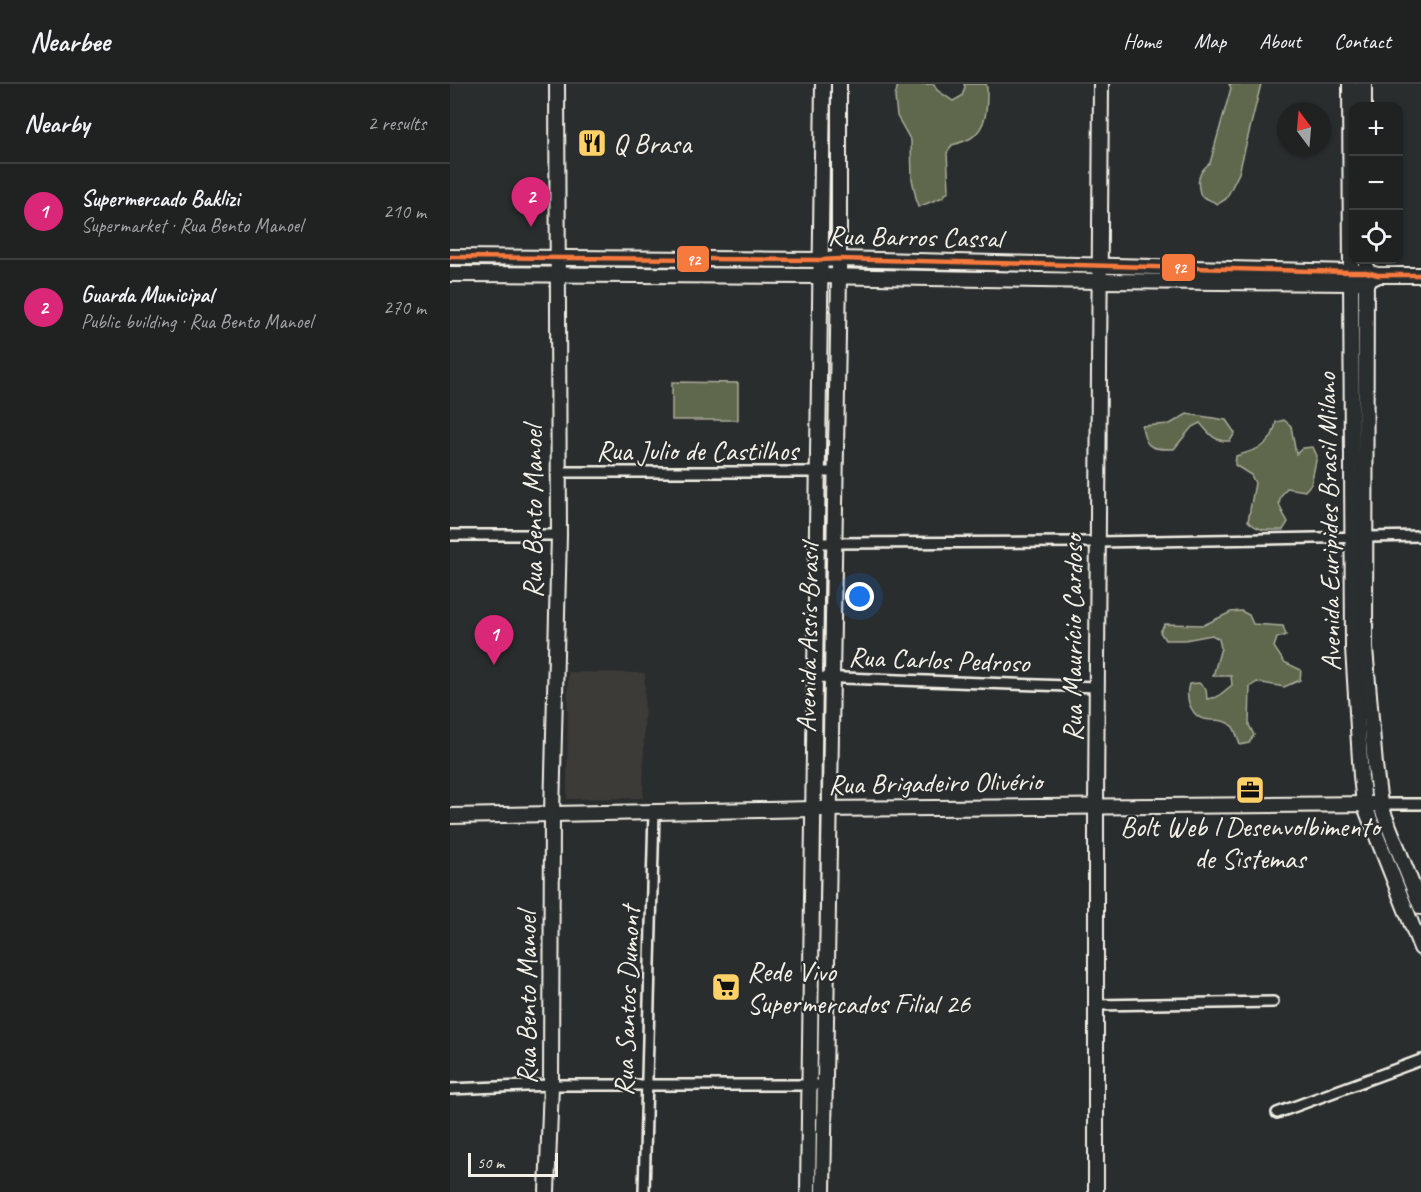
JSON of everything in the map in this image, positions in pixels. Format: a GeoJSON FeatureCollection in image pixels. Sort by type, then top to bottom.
{"type":"FeatureCollection","features":[{"type":"Feature","properties":{"kind":"street","name":"Rua Bento Manoel"},"geometry":{"type":"LineString","coordinates":[[547,1192],[551,1085],[552,813],[559,535],[557,84]]}},
{"type":"Feature","properties":{"kind":"street","name":"Avenida Assis Brasil"},"geometry":{"type":"LineString","coordinates":[[808,1192],[823,84]]}},
{"type":"Feature","properties":{"kind":"street","name":"Avenida Assis Brasil"},"geometry":{"type":"LineString","coordinates":[[823,1192],[839,277],[839,84]]}},
{"type":"Feature","properties":{"kind":"street","name":"Rua Maurício Cardoso"},"geometry":{"type":"LineString","coordinates":[[1096,1192],[1101,84]]}},
{"type":"Feature","properties":{"kind":"street","name":"Avenida Euripides Brasil Milano"},"geometry":{"type":"LineString","coordinates":[[1350,84],[1351,102]]}},
{"type":"Feature","properties":{"kind":"street"},"geometry":{"type":"LineString","coordinates":[[1364,84],[1364,102]]}},
{"type":"Feature","properties":{"kind":"street","name":"Avenida Euripides Brasil Milano"},"geometry":{"type":"LineString","coordinates":[[1352,156],[1351,278],[1359,381],[1359,752],[1364,804],[1421,948]]}},
{"type":"Feature","properties":{"kind":"street"},"geometry":{"type":"LineString","coordinates":[[822,174],[838,174]]}},
{"type":"Feature","properties":{"kind":"street","name":"Rua Barros Cassal"},"geometry":{"type":"LineString","coordinates":[[450,257],[839,259],[1099,266],[1205,275],[1351,278],[1369,272],[1421,275]]}},
{"type":"Feature","properties":{"kind":"street"},"geometry":{"type":"LineString","coordinates":[[978,279],[979,262]]}},
{"type":"Feature","properties":{"kind":"street","name":"Avenida Euripides Brasil Milano"},"geometry":{"type":"LineString","coordinates":[[1359,381],[1369,272]]}},
{"type":"Feature","properties":{"kind":"street","name":"Rua Barros Cassal"},"geometry":{"type":"LineString","coordinates":[[450,274],[820,276],[1099,281],[1205,275]]}},
{"type":"Feature","properties":{"kind":"street","name":"Rua Julio de Castilhos"},"geometry":{"type":"LineString","coordinates":[[559,472],[835,472]]}},
{"type":"Feature","properties":{"kind":"street"},"geometry":{"type":"LineString","coordinates":[[450,535],[559,535]]}},
{"type":"Feature","properties":{"kind":"street"},"geometry":{"type":"LineString","coordinates":[[818,543],[1098,542],[1421,536]]}},
{"type":"Feature","properties":{"kind":"street","name":"Avenida Euripides Brasil Milano"},"geometry":{"type":"LineString","coordinates":[[1359,648],[1380,804],[1421,907]]}},
{"type":"Feature","properties":{"kind":"street","name":"Rua Carlos Pedroso"},"geometry":{"type":"LineString","coordinates":[[815,677],[1097,687]]}},
{"type":"Feature","properties":{"kind":"street","name":"Rua Brigadeiro Olivério"},"geometry":{"type":"LineString","coordinates":[[450,816],[814,808],[1421,804]]}},
{"type":"Feature","properties":{"kind":"street","name":"Rua Santos Dumont"},"geometry":{"type":"LineString","coordinates":[[644,1192],[654,812]]}},
{"type":"Feature","properties":{"kind":"street"},"geometry":{"type":"LineString","coordinates":[[811,982],[827,982]]}},
{"type":"Feature","properties":{"kind":"street"},"geometry":{"type":"LineString","coordinates":[[1096,1005],[1273,1002]]}},
{"type":"Feature","properties":{"kind":"street"},"geometry":{"type":"LineString","coordinates":[[1277,1113],[1421,1060]]}},
{"type":"Feature","properties":{"kind":"street"},"geometry":{"type":"LineString","coordinates":[[450,1089],[551,1085],[825,1085]]}},
{"type":"Feature","properties":{"kind":"shaded area"},"geometry":{"type":"Polygon","coordinates":[[[568,672],[645,673],[643,798],[567,799],[568,672]]]}},
{"type":"Feature","properties":{"kind":"green space"},"geometry":{"type":"Polygon","coordinates":[[[898,84],[934,84],[937,90],[953,101],[962,96],[964,84],[986,84],[987,88],[984,122],[981,128],[971,138],[952,145],[947,153],[949,190],[943,197],[918,207],[912,179],[911,141],[897,116],[895,97],[898,84]]]}},
{"type":"Feature","properties":{"kind":"green space"},"geometry":{"type":"Polygon","coordinates":[[[1229,84],[1261,84],[1239,173],[1226,199],[1218,204],[1201,196],[1198,182],[1203,170],[1210,163],[1231,88],[1229,84]]]}},
{"type":"Feature","properties":{"kind":"green space"},"geometry":{"type":"Polygon","coordinates":[[[672,382],[738,383],[738,420],[672,420],[672,382]]]}},
{"type":"Feature","properties":{"kind":"green space"},"geometry":{"type":"Polygon","coordinates":[[[1187,414],[1226,420],[1235,433],[1230,441],[1220,440],[1200,423],[1192,427],[1174,449],[1155,448],[1145,440],[1142,426],[1170,424],[1187,414]]]}},
{"type":"Feature","properties":{"kind":"green space"},"geometry":{"type":"Polygon","coordinates":[[[1284,420],[1291,426],[1296,454],[1303,448],[1313,447],[1317,456],[1311,484],[1305,491],[1287,488],[1279,501],[1288,522],[1283,530],[1264,530],[1248,521],[1255,483],[1251,475],[1235,465],[1236,456],[1263,446],[1271,437],[1276,422],[1284,420]]]}},
{"type":"Feature","properties":{"kind":"green space"},"geometry":{"type":"Polygon","coordinates":[[[1241,611],[1249,615],[1253,624],[1283,626],[1286,635],[1277,638],[1274,647],[1284,662],[1301,670],[1300,680],[1284,687],[1257,682],[1250,687],[1249,725],[1254,735],[1249,743],[1240,745],[1233,727],[1222,721],[1198,716],[1188,700],[1189,684],[1199,683],[1206,689],[1207,699],[1217,697],[1232,685],[1231,676],[1213,676],[1221,648],[1219,639],[1212,635],[1185,640],[1165,640],[1160,632],[1165,624],[1204,625],[1231,612],[1241,611]]]}},
{"type":"Feature","properties":{"kind":"transit line","name":"92"},"geometry":{"type":"LineString","coordinates":[[450,257],[839,259],[1421,275]]}},
{"type":"Feature","properties":{"kind":"place","name":"Q Brasa"},"geometry":{"type":"Point","coordinates":[592,143]}},
{"type":"Feature","properties":{"kind":"place","name":"Guarda Municipal"},"geometry":{"type":"Point","coordinates":[531,227]}},
{"type":"Feature","properties":{"kind":"place","name":"Supermercado Baklizi"},"geometry":{"type":"Point","coordinates":[494,665]}},
{"type":"Feature","properties":{"kind":"place","name":"Bolt Web l Desenvolbimento de Sistemas"},"geometry":{"type":"Point","coordinates":[1250,790]}},
{"type":"Feature","properties":{"kind":"place","name":"Rede Vivo Supermercados Filial 26"},"geometry":{"type":"Point","coordinates":[726,987]}}]}
